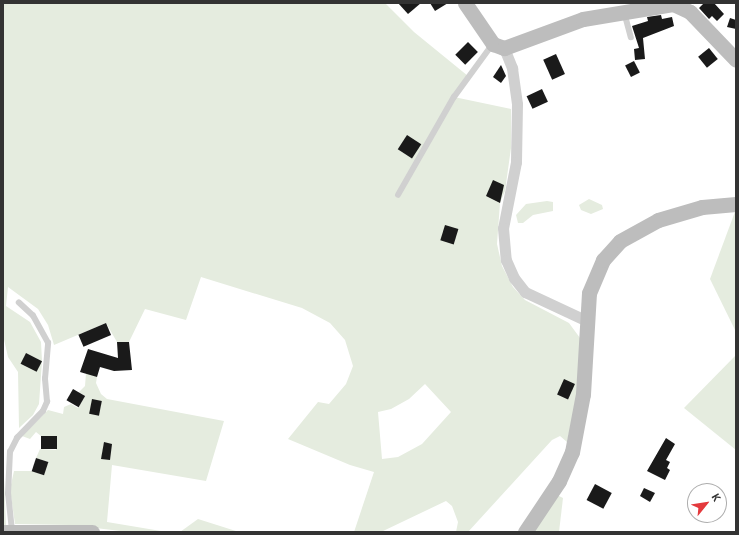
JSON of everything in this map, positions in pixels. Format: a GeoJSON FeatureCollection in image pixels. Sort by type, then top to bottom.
{"type":"FeatureCollection","features":[{"type":"Feature","properties":{"kind":"street"},"geometry":{"type":"LineString","coordinates":[[465,3],[498,46],[512,68],[517,112],[516,162],[503,228],[506,260],[514,278],[525,292],[586,321]]}},
{"type":"Feature","properties":{"kind":"street"},"geometry":{"type":"LineString","coordinates":[[498,46],[582,19],[664,4],[685,5],[736,60]]}},
{"type":"Feature","properties":{"kind":"street"},"geometry":{"type":"LineString","coordinates":[[525,532],[559,481],[572,452],[584,394],[586,321],[590,293],[597,271],[620,241],[643,226],[670,215],[702,207],[736,204]]}},
{"type":"Feature","properties":{"kind":"street"},"geometry":{"type":"LineString","coordinates":[[3,532],[92,532]]}},
{"type":"Feature","properties":{"kind":"lane"},"geometry":{"type":"LineString","coordinates":[[624,11],[631,37]]}},
{"type":"Feature","properties":{"kind":"lane"},"geometry":{"type":"LineString","coordinates":[[398,195],[454,96],[498,46]]}},
{"type":"Feature","properties":{"kind":"lane"},"geometry":{"type":"LineString","coordinates":[[12,532],[8,494],[10,452],[17,438],[43,411],[47,402],[45,379],[48,343],[33,316],[19,303]]}},
{"type":"Feature","properties":{"kind":"shaded area"},"geometry":{"type":"Polygon","coordinates":[[[3,3],[385,3],[414,32],[468,76],[454,97],[511,109],[511,148],[505,191],[500,203],[497,244],[502,266],[513,287],[525,300],[569,323],[580,338],[580,382],[567,442],[560,436],[552,440],[468,532],[456,532],[458,522],[452,506],[446,501],[381,532],[354,532],[374,472],[350,465],[288,439],[318,402],[329,404],[346,384],[353,366],[345,340],[330,323],[302,308],[201,277],[186,320],[145,309],[129,342],[117,342],[106,323],[54,345],[48,325],[38,309],[8,287],[6,306],[30,322],[41,342],[42,361],[39,404],[33,415],[19,428],[18,372],[8,357],[3,335],[3,3]],[[425,384],[409,399],[391,409],[378,412],[382,459],[398,457],[422,444],[451,412],[425,384]]]}},
{"type":"Feature","properties":{"kind":"shaded area"},"geometry":{"type":"Polygon","coordinates":[[[589,199],[602,205],[603,209],[591,214],[581,210],[579,205],[589,199]]]}},
{"type":"Feature","properties":{"kind":"shaded area"},"geometry":{"type":"Polygon","coordinates":[[[547,201],[553,202],[553,211],[533,215],[523,223],[518,223],[516,215],[526,204],[547,201]]]}},
{"type":"Feature","properties":{"kind":"shaded area"},"geometry":{"type":"Polygon","coordinates":[[[736,209],[736,332],[710,279],[736,209]]]}},
{"type":"Feature","properties":{"kind":"shaded area"},"geometry":{"type":"Polygon","coordinates":[[[736,355],[736,450],[684,408],[736,355]]]}},
{"type":"Feature","properties":{"kind":"shaded area"},"geometry":{"type":"Polygon","coordinates":[[[86,373],[97,377],[96,383],[101,394],[107,399],[224,421],[206,481],[112,465],[107,522],[167,532],[129,532],[70,525],[15,524],[10,489],[14,471],[32,471],[44,475],[48,462],[36,458],[40,449],[56,450],[57,436],[41,436],[36,432],[30,439],[22,436],[48,410],[63,414],[64,407],[71,404],[78,408],[85,396],[79,392],[85,386],[86,373]]]}},
{"type":"Feature","properties":{"kind":"shaded area"},"geometry":{"type":"Polygon","coordinates":[[[3,454],[6,526],[3,526],[3,454]]]}},
{"type":"Feature","properties":{"kind":"shaded area"},"geometry":{"type":"Polygon","coordinates":[[[557,495],[563,498],[559,532],[530,532],[557,495]]]}},
{"type":"Feature","properties":{"kind":"shaded area"},"geometry":{"type":"Polygon","coordinates":[[[198,519],[239,532],[180,532],[198,519]]]}},
{"type":"Feature","properties":{"kind":"building"},"geometry":{"type":"Polygon","coordinates":[[[398,3],[421,3],[408,14],[398,3]]]}},
{"type":"Feature","properties":{"kind":"building"},"geometry":{"type":"Polygon","coordinates":[[[430,3],[448,3],[435,11],[430,3]]]}},
{"type":"Feature","properties":{"kind":"building"},"geometry":{"type":"Polygon","coordinates":[[[704,3],[714,3],[724,14],[717,21],[712,16],[709,19],[699,8],[704,3]]]}},
{"type":"Feature","properties":{"kind":"building"},"geometry":{"type":"Polygon","coordinates":[[[661,15],[662,19],[672,17],[674,26],[643,38],[645,59],[635,60],[634,49],[639,48],[632,26],[648,21],[647,17],[661,15]]]}},
{"type":"Feature","properties":{"kind":"building"},"geometry":{"type":"Polygon","coordinates":[[[730,18],[736,20],[736,29],[727,27],[730,18]]]}},
{"type":"Feature","properties":{"kind":"building"},"geometry":{"type":"Polygon","coordinates":[[[468,42],[478,52],[465,65],[455,55],[468,42]]]}},
{"type":"Feature","properties":{"kind":"building"},"geometry":{"type":"Polygon","coordinates":[[[709,48],[718,59],[707,68],[698,57],[709,48]]]}},
{"type":"Feature","properties":{"kind":"building"},"geometry":{"type":"Polygon","coordinates":[[[556,54],[565,74],[552,80],[543,60],[556,54]]]}},
{"type":"Feature","properties":{"kind":"building"},"geometry":{"type":"Polygon","coordinates":[[[634,61],[640,73],[631,77],[625,66],[634,61]]]}},
{"type":"Feature","properties":{"kind":"building"},"geometry":{"type":"Polygon","coordinates":[[[501,65],[506,76],[501,83],[493,77],[501,65]]]}},
{"type":"Feature","properties":{"kind":"building"},"geometry":{"type":"Polygon","coordinates":[[[542,89],[548,102],[533,109],[527,96],[542,89]]]}},
{"type":"Feature","properties":{"kind":"building"},"geometry":{"type":"Polygon","coordinates":[[[407,135],[421,144],[412,159],[398,149],[407,135]]]}},
{"type":"Feature","properties":{"kind":"building"},"geometry":{"type":"Polygon","coordinates":[[[493,180],[504,185],[500,203],[486,196],[493,180]]]}},
{"type":"Feature","properties":{"kind":"building"},"geometry":{"type":"Polygon","coordinates":[[[445,225],[458,229],[454,244],[440,240],[445,225]]]}},
{"type":"Feature","properties":{"kind":"building"},"geometry":{"type":"Polygon","coordinates":[[[106,323],[111,335],[83,347],[78,335],[106,323]]]}},
{"type":"Feature","properties":{"kind":"building"},"geometry":{"type":"Polygon","coordinates":[[[117,342],[129,342],[132,370],[114,371],[100,367],[97,377],[80,372],[88,349],[118,358],[117,342]]]}},
{"type":"Feature","properties":{"kind":"building"},"geometry":{"type":"Polygon","coordinates":[[[26,353],[42,361],[37,372],[21,364],[26,353]]]}},
{"type":"Feature","properties":{"kind":"building"},"geometry":{"type":"Polygon","coordinates":[[[564,379],[575,384],[568,399],[557,395],[564,379]]]}},
{"type":"Feature","properties":{"kind":"building"},"geometry":{"type":"Polygon","coordinates":[[[73,389],[85,396],[79,407],[66,400],[73,389]]]}},
{"type":"Feature","properties":{"kind":"building"},"geometry":{"type":"Polygon","coordinates":[[[92,399],[102,401],[99,416],[89,414],[92,399]]]}},
{"type":"Feature","properties":{"kind":"building"},"geometry":{"type":"Polygon","coordinates":[[[41,436],[57,436],[57,449],[41,449],[41,436]]]}},
{"type":"Feature","properties":{"kind":"building"},"geometry":{"type":"Polygon","coordinates":[[[666,438],[675,444],[666,460],[670,462],[667,468],[670,470],[665,480],[647,471],[666,438]]]}},
{"type":"Feature","properties":{"kind":"building"},"geometry":{"type":"Polygon","coordinates":[[[104,442],[112,444],[110,460],[101,459],[104,442]]]}},
{"type":"Feature","properties":{"kind":"building"},"geometry":{"type":"Polygon","coordinates":[[[36,458],[48,462],[44,475],[32,471],[36,458]]]}},
{"type":"Feature","properties":{"kind":"building"},"geometry":{"type":"Polygon","coordinates":[[[595,484],[612,493],[603,509],[587,500],[595,484]]]}},
{"type":"Feature","properties":{"kind":"building"},"geometry":{"type":"Polygon","coordinates":[[[644,488],[655,493],[650,502],[640,496],[644,488]]]}}]}
